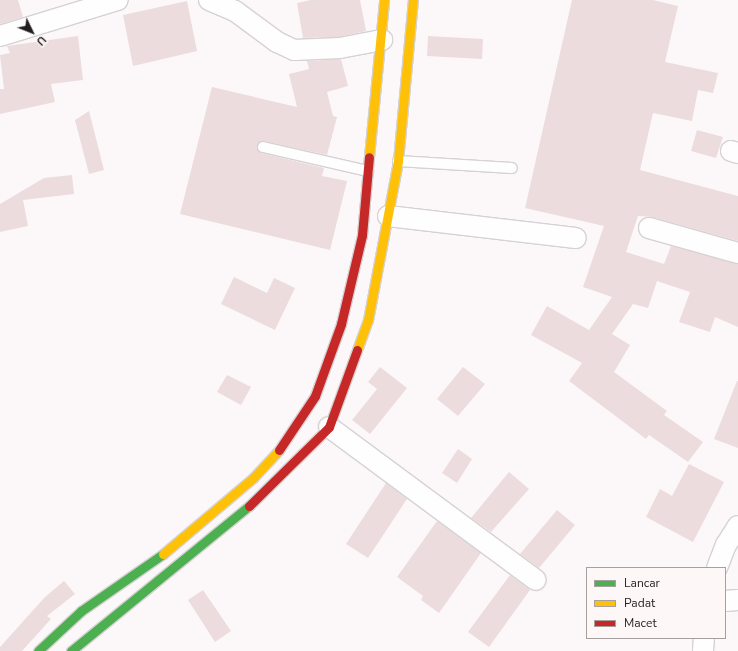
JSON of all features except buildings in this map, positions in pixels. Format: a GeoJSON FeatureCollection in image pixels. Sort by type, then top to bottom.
{"type":"FeatureCollection","features":[{"type":"Feature","properties":{"kind":"highway"},"geometry":{"type":"LineString","coordinates":[[38,651],[81,611],[169,550],[253,478],[278,452],[315,396],[340,324],[362,235],[382,40],[384,0]]}},
{"type":"Feature","properties":{"kind":"highway"},"geometry":{"type":"LineString","coordinates":[[71,651],[184,562],[247,508],[290,468],[329,427],[368,320],[398,161],[413,0]]}},
{"type":"Feature","properties":{"kind":"street"},"geometry":{"type":"LineString","coordinates":[[0,36],[118,0]]}},
{"type":"Feature","properties":{"kind":"street"},"geometry":{"type":"LineString","coordinates":[[209,0],[235,11],[278,42],[294,50],[340,48],[382,40]]}},
{"type":"Feature","properties":{"kind":"street"},"geometry":{"type":"LineString","coordinates":[[388,216],[576,238]]}},
{"type":"Feature","properties":{"kind":"street"},"geometry":{"type":"LineString","coordinates":[[649,228],[738,253]]}},
{"type":"Feature","properties":{"kind":"street"},"geometry":{"type":"LineString","coordinates":[[329,427],[536,580]]}},
{"type":"Feature","properties":{"kind":"street"},"geometry":{"type":"LineString","coordinates":[[717,567],[726,545],[738,526]]}},
{"type":"Feature","properties":{"kind":"street"},"geometry":{"type":"LineString","coordinates":[[726,601],[738,600]]}},
{"type":"Feature","properties":{"kind":"street"},"geometry":{"type":"LineString","coordinates":[[703,651],[704,639]]}},
{"type":"Feature","properties":{"kind":"lane"},"geometry":{"type":"LineString","coordinates":[[263,147],[368,171]]}},
{"type":"Feature","properties":{"kind":"lane"},"geometry":{"type":"LineString","coordinates":[[398,161],[512,168]]}},
{"type":"Feature","properties":{"kind":"traffic: fast"},"geometry":{"type":"LineString","coordinates":[[71,651],[249,506]]}},
{"type":"Feature","properties":{"kind":"traffic: fast"},"geometry":{"type":"LineString","coordinates":[[38,651],[81,611],[163,554]]}},
{"type":"Feature","properties":{"kind":"traffic: slow"},"geometry":{"type":"LineString","coordinates":[[369,157],[384,0]]}},
{"type":"Feature","properties":{"kind":"traffic: slow"},"geometry":{"type":"LineString","coordinates":[[357,350],[368,320],[398,161],[413,0]]}},
{"type":"Feature","properties":{"kind":"traffic: slow"},"geometry":{"type":"LineString","coordinates":[[163,554],[253,478],[279,450]]}},
{"type":"Feature","properties":{"kind":"traffic: jam"},"geometry":{"type":"LineString","coordinates":[[279,450],[315,396],[341,324],[362,235],[369,157]]}},
{"type":"Feature","properties":{"kind":"traffic: jam"},"geometry":{"type":"LineString","coordinates":[[249,506],[329,427],[357,350]]}}]}
